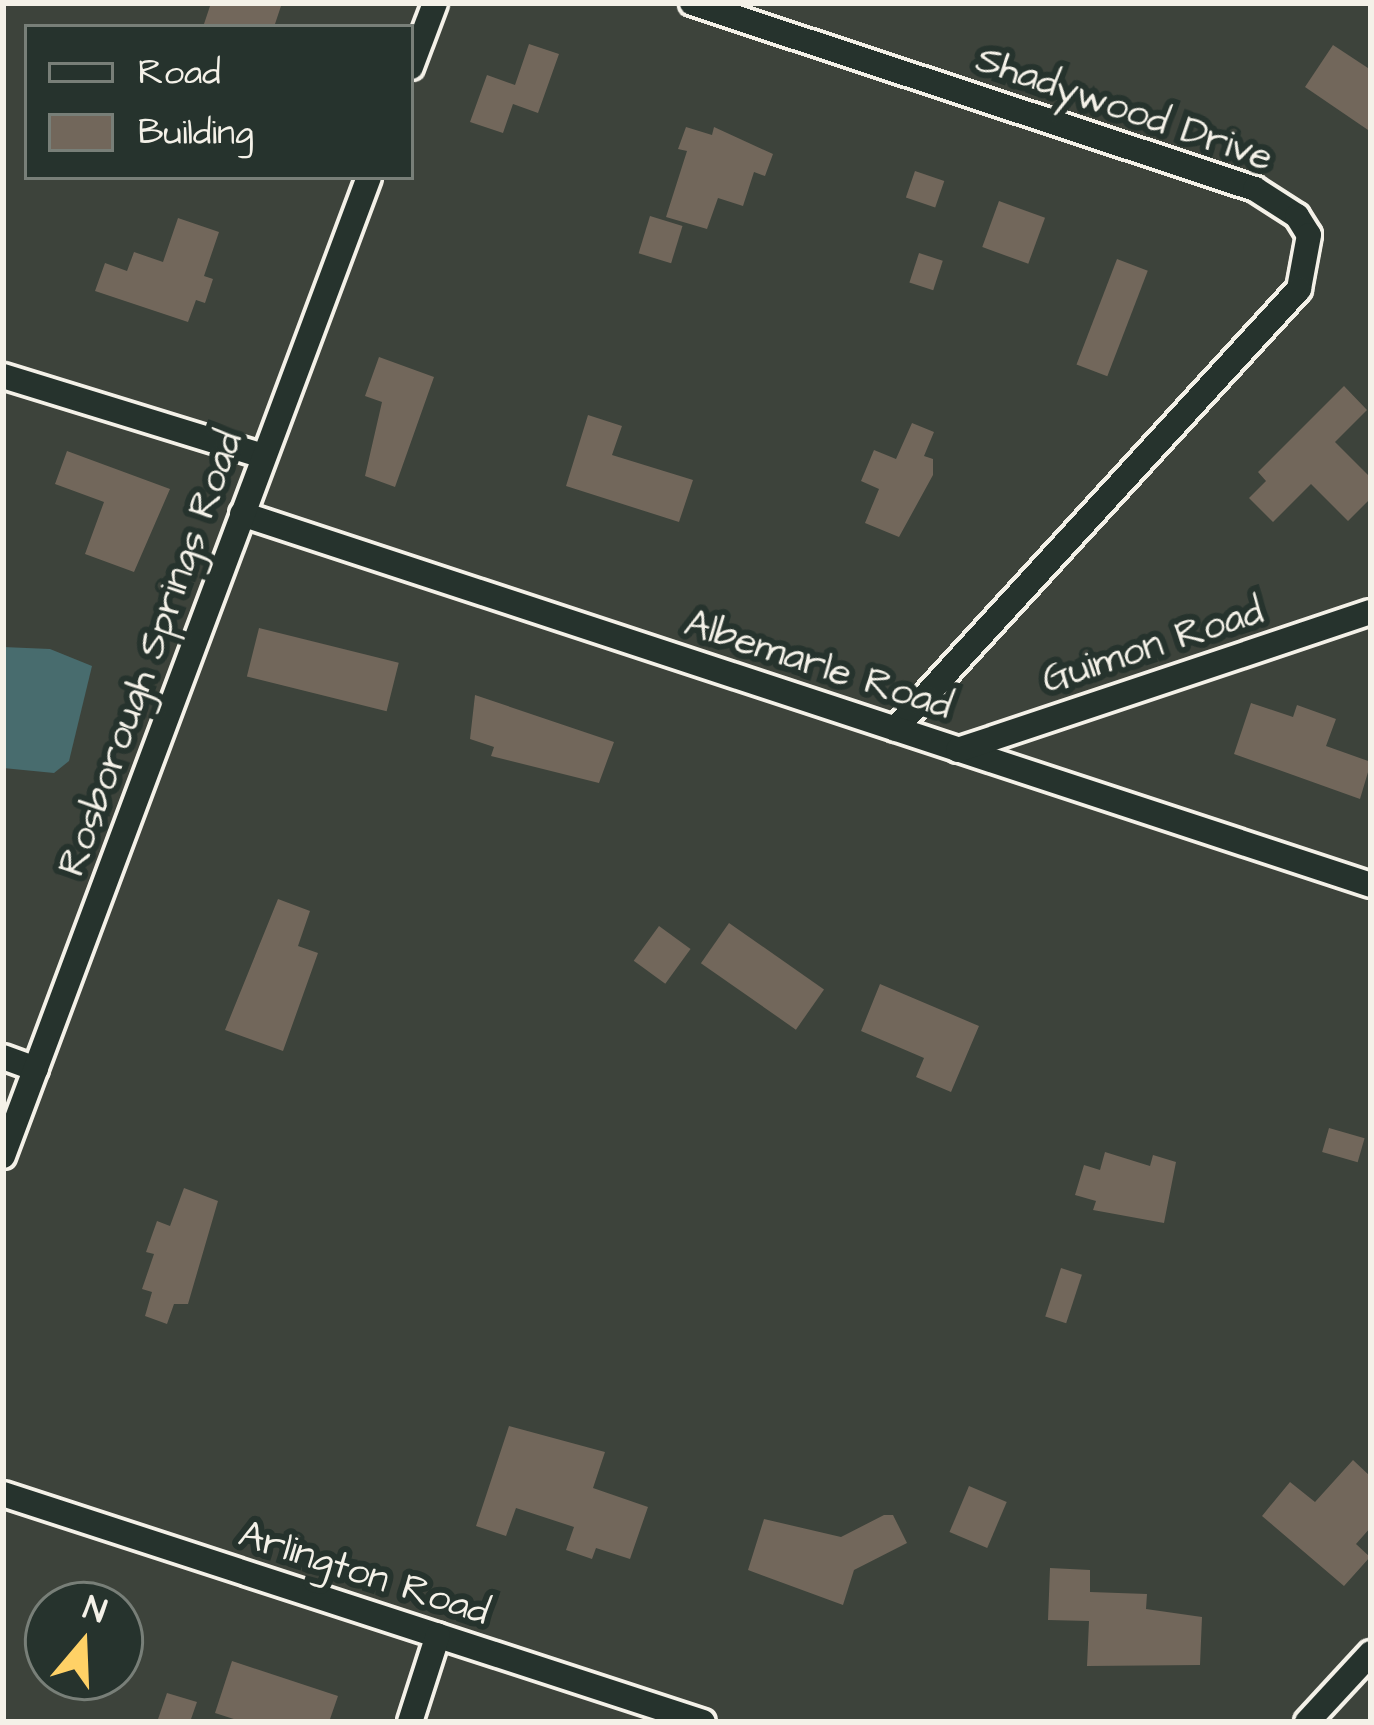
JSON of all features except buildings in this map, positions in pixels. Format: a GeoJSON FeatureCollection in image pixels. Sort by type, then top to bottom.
{"type":"FeatureCollection","features":[{"type":"Feature","properties":{"kind":"street"},"geometry":{"type":"LineString","coordinates":[[414,59],[435,3]]}},
{"type":"Feature","properties":{"kind":"street","name":"Shadywood Drive"},"geometry":{"type":"LineString","coordinates":[[692,3],[1255,189],[1297,216],[1309,235],[1299,289],[895,729]]}},
{"type":"Feature","properties":{"kind":"street","name":"Rosborough Springs Road"},"geometry":{"type":"LineString","coordinates":[[3,1156],[368,180]]}},
{"type":"Feature","properties":{"kind":"street"},"geometry":{"type":"LineString","coordinates":[[3,376],[263,456]]}},
{"type":"Feature","properties":{"kind":"street","name":"Albemarle Road"},"geometry":{"type":"LineString","coordinates":[[242,514],[1371,885]]}},
{"type":"Feature","properties":{"kind":"street","name":"Guimon Road"},"geometry":{"type":"LineString","coordinates":[[958,750],[1371,612]]}},
{"type":"Feature","properties":{"kind":"street"},"geometry":{"type":"LineString","coordinates":[[3,1057],[36,1069]]}},
{"type":"Feature","properties":{"kind":"street","name":"Arlington Road"},"geometry":{"type":"LineString","coordinates":[[3,1494],[703,1722]]}},
{"type":"Feature","properties":{"kind":"street"},"geometry":{"type":"LineString","coordinates":[[410,1722],[438,1635]]}},
{"type":"Feature","properties":{"kind":"street"},"geometry":{"type":"LineString","coordinates":[[1307,1722],[1371,1653]]}},
{"type":"Feature","properties":{"kind":"water"},"geometry":{"type":"Polygon","coordinates":[[[3,647],[50,649],[92,666],[69,761],[54,773],[3,768],[3,647]]]}}]}
